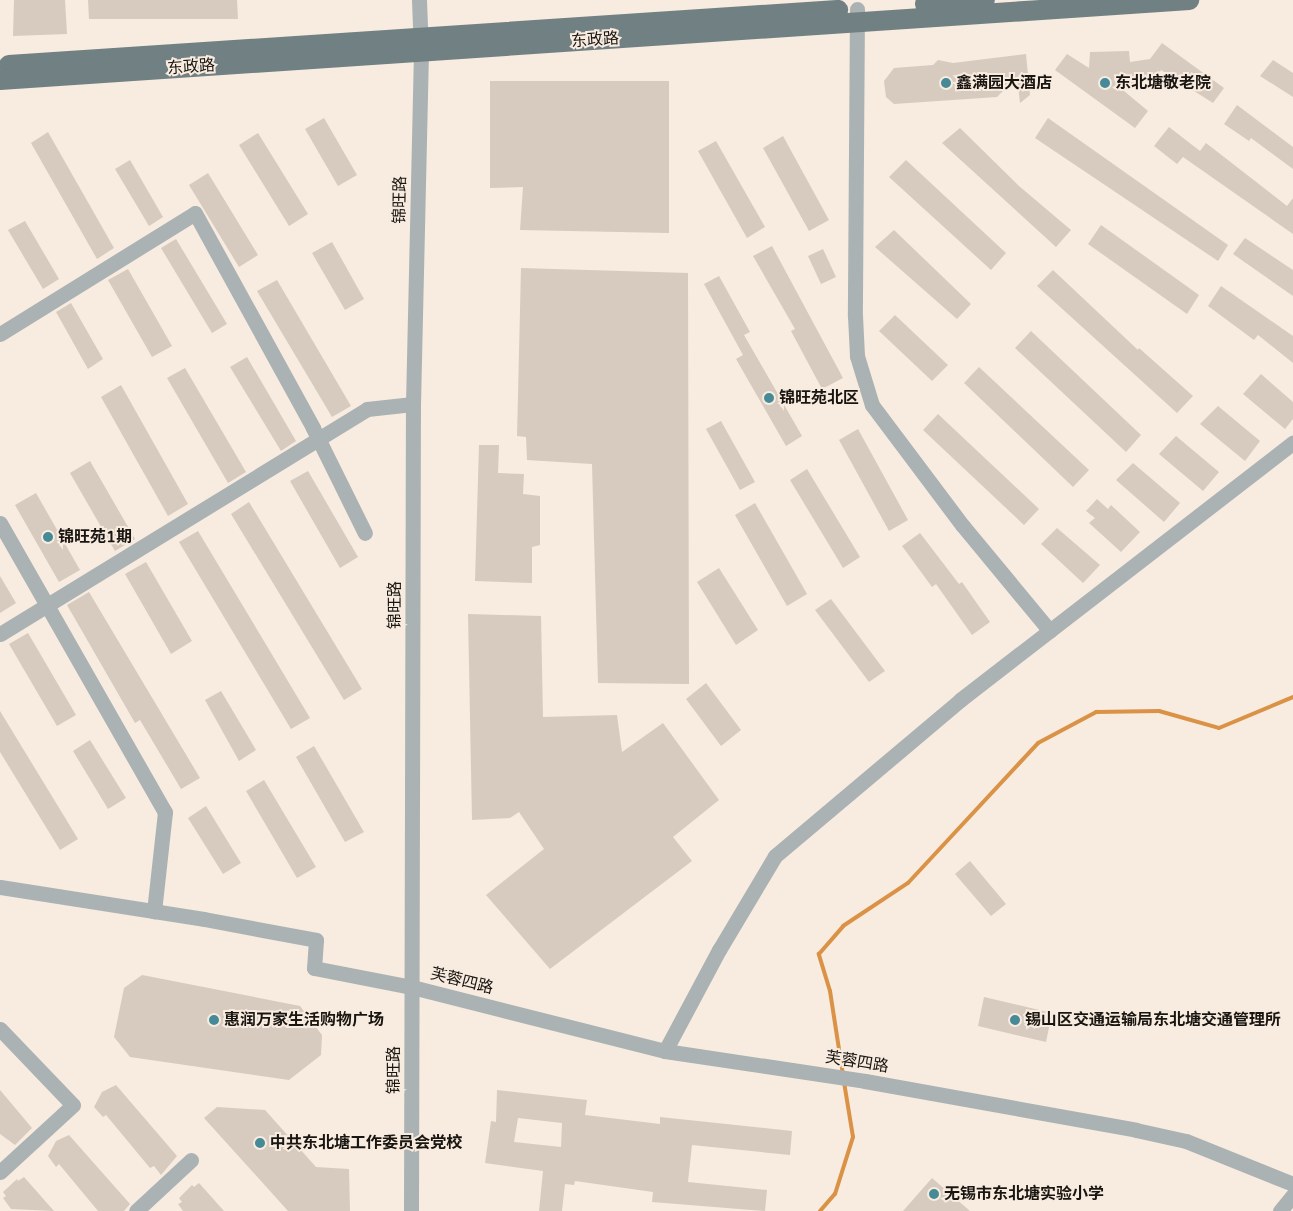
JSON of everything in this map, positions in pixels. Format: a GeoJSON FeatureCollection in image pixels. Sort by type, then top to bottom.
{"type":"FeatureCollection","features":[{"type":"Feature","properties":{"kind":"main road","name":"东政路"},"geometry":{"type":"LineString","coordinates":[[857,16],[985,0]]}},
{"type":"Feature","properties":{"kind":"main road","name":"东政路"},"geometry":{"type":"LineString","coordinates":[[0,66],[420,45],[857,16],[1189,0]]}},
{"type":"Feature","properties":{"kind":"main road","name":"东政路"},"geometry":{"type":"LineString","coordinates":[[0,80],[420,45]]}},
{"type":"Feature","properties":{"kind":"street","name":"锦旺路"},"geometry":{"type":"LineString","coordinates":[[411,1211],[413,404],[420,45],[419,0]]}},
{"type":"Feature","properties":{"kind":"street"},"geometry":{"type":"LineString","coordinates":[[857,16],[855,316],[858,356],[872,404],[964,526],[1050,631]]}},
{"type":"Feature","properties":{"kind":"street"},"geometry":{"type":"LineString","coordinates":[[0,334],[195,213],[318,439],[365,534]]}},
{"type":"Feature","properties":{"kind":"street"},"geometry":{"type":"LineString","coordinates":[[0,634],[367,409],[413,404]]}},
{"type":"Feature","properties":{"kind":"street"},"geometry":{"type":"LineString","coordinates":[[665,1051],[719,950],[775,856],[960,700],[1293,443]]}},
{"type":"Feature","properties":{"kind":"street"},"geometry":{"type":"LineString","coordinates":[[0,523],[46,607],[165,812],[154,911],[0,887]]}},
{"type":"Feature","properties":{"kind":"street","name":"芙蓉四路"},"geometry":{"type":"LineString","coordinates":[[154,911],[316,940],[314,968],[412,987],[665,1051],[865,1081],[1186,1141],[1293,1184]]}},
{"type":"Feature","properties":{"kind":"street"},"geometry":{"type":"LineString","coordinates":[[0,1029],[72,1105],[0,1172]]}},
{"type":"Feature","properties":{"kind":"street"},"geometry":{"type":"LineString","coordinates":[[136,1211],[191,1160]]}},
{"type":"Feature","properties":{"kind":"street"},"geometry":{"type":"LineString","coordinates":[[1280,1211],[1293,1195]]}},
{"type":"Feature","properties":{"kind":"building"},"geometry":{"type":"Polygon","coordinates":[[[14,0],[65,0],[67,34],[13,36],[14,0]]]}},
{"type":"Feature","properties":{"kind":"building"},"geometry":{"type":"Polygon","coordinates":[[[88,0],[237,0],[238,19],[89,19],[88,0]]]}},
{"type":"Feature","properties":{"kind":"building","name":"东北塘敬老院"},"geometry":{"type":"Polygon","coordinates":[[[1162,43],[1224,88],[1213,103],[1161,70],[1157,79],[1118,86],[1148,111],[1135,128],[1055,70],[1067,54],[1089,68],[1090,52],[1129,51],[1130,62],[1150,59],[1162,43]]]}},
{"type":"Feature","properties":{"kind":"building","name":"鑫满园大酒店"},"geometry":{"type":"Polygon","coordinates":[[[1026,54],[1030,95],[1020,103],[1017,77],[997,97],[894,104],[886,97],[884,81],[894,68],[933,65],[938,60],[953,63],[1026,54]]]}},
{"type":"Feature","properties":{"kind":"building"},"geometry":{"type":"Polygon","coordinates":[[[1273,60],[1293,73],[1293,97],[1260,76],[1273,60]]]}},
{"type":"Feature","properties":{"kind":"building"},"geometry":{"type":"Polygon","coordinates":[[[490,81],[669,81],[669,233],[520,230],[523,187],[490,188],[490,81]]]}},
{"type":"Feature","properties":{"kind":"building"},"geometry":{"type":"Polygon","coordinates":[[[1237,105],[1293,147],[1293,169],[1251,138],[1249,141],[1224,124],[1237,105]]]}},
{"type":"Feature","properties":{"kind":"building"},"geometry":{"type":"Polygon","coordinates":[[[324,118],[357,175],[338,186],[305,129],[324,118]]]}},
{"type":"Feature","properties":{"kind":"building"},"geometry":{"type":"Polygon","coordinates":[[[1048,118],[1228,245],[1218,261],[1035,138],[1048,118]]]}},
{"type":"Feature","properties":{"kind":"building"},"geometry":{"type":"Polygon","coordinates":[[[1169,127],[1200,151],[1206,143],[1287,206],[1293,198],[1293,234],[1183,157],[1177,164],[1154,146],[1169,127]]]}},
{"type":"Feature","properties":{"kind":"building"},"geometry":{"type":"Polygon","coordinates":[[[960,128],[1019,186],[1071,230],[1056,247],[942,143],[960,128]]]}},
{"type":"Feature","properties":{"kind":"building"},"geometry":{"type":"Polygon","coordinates":[[[48,132],[114,248],[97,259],[31,143],[48,132]]]}},
{"type":"Feature","properties":{"kind":"building"},"geometry":{"type":"Polygon","coordinates":[[[258,133],[308,214],[289,226],[239,145],[258,133]]]}},
{"type":"Feature","properties":{"kind":"building"},"geometry":{"type":"Polygon","coordinates":[[[783,136],[829,220],[809,231],[763,148],[783,136]]]}},
{"type":"Feature","properties":{"kind":"building"},"geometry":{"type":"Polygon","coordinates":[[[716,141],[765,227],[747,238],[698,151],[716,141]]]}},
{"type":"Feature","properties":{"kind":"building"},"geometry":{"type":"Polygon","coordinates":[[[130,160],[163,217],[149,226],[115,169],[130,160]]]}},
{"type":"Feature","properties":{"kind":"building"},"geometry":{"type":"Polygon","coordinates":[[[906,160],[1006,253],[991,270],[889,177],[906,160]]]}},
{"type":"Feature","properties":{"kind":"building"},"geometry":{"type":"Polygon","coordinates":[[[208,173],[258,255],[239,267],[189,185],[208,173]]]}},
{"type":"Feature","properties":{"kind":"building"},"geometry":{"type":"Polygon","coordinates":[[[25,221],[59,279],[43,289],[8,230],[25,221]]]}},
{"type":"Feature","properties":{"kind":"building"},"geometry":{"type":"Polygon","coordinates":[[[1101,225],[1199,295],[1187,314],[1088,244],[1101,225]]]}},
{"type":"Feature","properties":{"kind":"building"},"geometry":{"type":"Polygon","coordinates":[[[894,230],[971,304],[957,319],[875,247],[894,230]]]}},
{"type":"Feature","properties":{"kind":"building"},"geometry":{"type":"Polygon","coordinates":[[[1245,238],[1293,270],[1293,296],[1233,254],[1245,238]]]}},
{"type":"Feature","properties":{"kind":"building"},"geometry":{"type":"Polygon","coordinates":[[[176,239],[227,324],[212,333],[161,248],[176,239]]]}},
{"type":"Feature","properties":{"kind":"building"},"geometry":{"type":"Polygon","coordinates":[[[332,242],[364,299],[345,310],[312,253],[332,242]]]}},
{"type":"Feature","properties":{"kind":"building"},"geometry":{"type":"Polygon","coordinates":[[[772,246],[843,378],[822,389],[791,331],[795,329],[753,256],[772,246]]]}},
{"type":"Feature","properties":{"kind":"building"},"geometry":{"type":"Polygon","coordinates":[[[823,249],[836,277],[821,284],[808,256],[823,249]]]}},
{"type":"Feature","properties":{"kind":"building"},"geometry":{"type":"Polygon","coordinates":[[[521,268],[688,273],[689,684],[598,683],[592,464],[527,460],[526,437],[517,436],[521,268]]]}},
{"type":"Feature","properties":{"kind":"building"},"geometry":{"type":"Polygon","coordinates":[[[128,269],[172,346],[152,357],[108,280],[128,269]]]}},
{"type":"Feature","properties":{"kind":"building"},"geometry":{"type":"Polygon","coordinates":[[[1053,270],[1138,350],[1139,348],[1193,396],[1177,413],[1037,286],[1053,270]]]}},
{"type":"Feature","properties":{"kind":"building"},"geometry":{"type":"Polygon","coordinates":[[[719,276],[750,332],[744,335],[802,436],[786,446],[736,359],[743,355],[704,284],[719,276]]]}},
{"type":"Feature","properties":{"kind":"building"},"geometry":{"type":"Polygon","coordinates":[[[277,280],[351,406],[332,417],[257,291],[277,280]]]}},
{"type":"Feature","properties":{"kind":"building"},"geometry":{"type":"Polygon","coordinates":[[[1221,286],[1293,336],[1293,363],[1258,335],[1254,340],[1208,306],[1221,286]]]}},
{"type":"Feature","properties":{"kind":"building"},"geometry":{"type":"Polygon","coordinates":[[[71,303],[103,359],[88,369],[56,312],[71,303]]]}},
{"type":"Feature","properties":{"kind":"building"},"geometry":{"type":"Polygon","coordinates":[[[895,315],[948,365],[932,381],[879,331],[895,315]]]}},
{"type":"Feature","properties":{"kind":"building"},"geometry":{"type":"Polygon","coordinates":[[[1031,331],[1141,435],[1126,452],[1015,348],[1031,331]]]}},
{"type":"Feature","properties":{"kind":"building"},"geometry":{"type":"Polygon","coordinates":[[[247,357],[296,441],[281,451],[230,367],[247,357]]]}},
{"type":"Feature","properties":{"kind":"building"},"geometry":{"type":"Polygon","coordinates":[[[979,367],[1089,470],[1073,487],[964,383],[979,367]]]}},
{"type":"Feature","properties":{"kind":"building"},"geometry":{"type":"Polygon","coordinates":[[[185,368],[246,472],[228,483],[167,378],[185,368]]]}},
{"type":"Feature","properties":{"kind":"building"},"geometry":{"type":"Polygon","coordinates":[[[1261,374],[1293,402],[1293,419],[1285,429],[1243,394],[1261,374]]]}},
{"type":"Feature","properties":{"kind":"building"},"geometry":{"type":"Polygon","coordinates":[[[121,385],[188,504],[168,516],[101,397],[121,385]]]}},
{"type":"Feature","properties":{"kind":"building"},"geometry":{"type":"Polygon","coordinates":[[[1218,406],[1260,441],[1245,461],[1200,424],[1218,406]]]}},
{"type":"Feature","properties":{"kind":"building"},"geometry":{"type":"Polygon","coordinates":[[[938,414],[1039,509],[1024,525],[923,430],[938,414]]]}},
{"type":"Feature","properties":{"kind":"building"},"geometry":{"type":"Polygon","coordinates":[[[721,421],[755,482],[740,490],[706,429],[721,421]]]}},
{"type":"Feature","properties":{"kind":"building"},"geometry":{"type":"Polygon","coordinates":[[[858,429],[908,520],[889,531],[839,440],[858,429]]]}},
{"type":"Feature","properties":{"kind":"building"},"geometry":{"type":"Polygon","coordinates":[[[1176,436],[1219,472],[1203,491],[1159,454],[1176,436]]]}},
{"type":"Feature","properties":{"kind":"building"},"geometry":{"type":"Polygon","coordinates":[[[479,445],[499,445],[498,473],[524,474],[523,494],[540,496],[540,545],[532,547],[532,583],[475,581],[479,445]]]}},
{"type":"Feature","properties":{"kind":"building"},"geometry":{"type":"Polygon","coordinates":[[[90,461],[135,539],[115,551],[70,473],[90,461]]]}},
{"type":"Feature","properties":{"kind":"building"},"geometry":{"type":"Polygon","coordinates":[[[1133,463],[1180,503],[1164,522],[1116,480],[1133,463]]]}},
{"type":"Feature","properties":{"kind":"building"},"geometry":{"type":"Polygon","coordinates":[[[807,469],[860,557],[843,568],[790,480],[807,469]]]}},
{"type":"Feature","properties":{"kind":"building"},"geometry":{"type":"Polygon","coordinates":[[[308,471],[358,557],[340,568],[290,481],[308,471]]]}},
{"type":"Feature","properties":{"kind":"building","name":"锦旺苑1期"},"geometry":{"type":"Polygon","coordinates":[[[36,493],[80,570],[59,582],[15,505],[36,493]]]}},
{"type":"Feature","properties":{"kind":"building"},"geometry":{"type":"Polygon","coordinates":[[[1097,499],[1108,509],[1111,505],[1140,532],[1121,552],[1089,523],[1095,518],[1086,511],[1097,499]]]}},
{"type":"Feature","properties":{"kind":"building"},"geometry":{"type":"Polygon","coordinates":[[[249,502],[362,689],[344,700],[231,514],[249,502]]]}},
{"type":"Feature","properties":{"kind":"building"},"geometry":{"type":"Polygon","coordinates":[[[755,503],[807,594],[787,606],[735,515],[755,503]]]}},
{"type":"Feature","properties":{"kind":"building"},"geometry":{"type":"Polygon","coordinates":[[[1057,528],[1100,565],[1083,583],[1041,544],[1057,528]]]}},
{"type":"Feature","properties":{"kind":"building"},"geometry":{"type":"Polygon","coordinates":[[[198,531],[310,718],[291,729],[179,542],[198,531]]]}},
{"type":"Feature","properties":{"kind":"building"},"geometry":{"type":"Polygon","coordinates":[[[920,533],[959,584],[962,582],[990,622],[972,635],[936,584],[932,587],[902,546],[920,533]]]}},
{"type":"Feature","properties":{"kind":"building"},"geometry":{"type":"Polygon","coordinates":[[[146,562],[192,641],[171,654],[125,574],[146,562]]]}},
{"type":"Feature","properties":{"kind":"building"},"geometry":{"type":"Polygon","coordinates":[[[719,568],[758,630],[736,645],[697,582],[719,568]]]}},
{"type":"Feature","properties":{"kind":"building"},"geometry":{"type":"Polygon","coordinates":[[[0,576],[16,603],[0,613],[0,576]]]}},
{"type":"Feature","properties":{"kind":"building"},"geometry":{"type":"Polygon","coordinates":[[[89,592],[200,778],[181,789],[140,720],[135,723],[67,605],[89,592]]]}},
{"type":"Feature","properties":{"kind":"building"},"geometry":{"type":"Polygon","coordinates":[[[831,599],[885,671],[869,682],[815,610],[831,599]]]}},
{"type":"Feature","properties":{"kind":"building"},"geometry":{"type":"Polygon","coordinates":[[[468,614],[541,616],[543,717],[617,715],[622,752],[663,723],[719,800],[673,837],[692,861],[550,969],[486,895],[544,849],[519,812],[510,818],[472,820],[468,614]]]}},
{"type":"Feature","properties":{"kind":"building"},"geometry":{"type":"Polygon","coordinates":[[[28,633],[76,715],[57,726],[9,644],[28,633]]]}},
{"type":"Feature","properties":{"kind":"building"},"geometry":{"type":"Polygon","coordinates":[[[706,683],[741,730],[721,746],[686,699],[706,683]]]}},
{"type":"Feature","properties":{"kind":"building"},"geometry":{"type":"Polygon","coordinates":[[[221,691],[256,750],[239,761],[205,700],[221,691]]]}},
{"type":"Feature","properties":{"kind":"building"},"geometry":{"type":"Polygon","coordinates":[[[0,711],[78,839],[60,850],[0,752],[0,711]]]}},
{"type":"Feature","properties":{"kind":"building"},"geometry":{"type":"Polygon","coordinates":[[[90,740],[126,798],[108,809],[73,751],[90,740]]]}},
{"type":"Feature","properties":{"kind":"building"},"geometry":{"type":"Polygon","coordinates":[[[314,746],[364,832],[345,842],[296,757],[314,746]]]}},
{"type":"Feature","properties":{"kind":"building"},"geometry":{"type":"Polygon","coordinates":[[[264,780],[316,867],[297,878],[246,791],[264,780]]]}},
{"type":"Feature","properties":{"kind":"building"},"geometry":{"type":"Polygon","coordinates":[[[206,806],[241,863],[223,874],[188,818],[206,806]]]}},
{"type":"Feature","properties":{"kind":"building"},"geometry":{"type":"Polygon","coordinates":[[[970,861],[1006,904],[991,916],[955,874],[970,861]]]}},
{"type":"Feature","properties":{"kind":"building","name":"惠润万家生活购物广场"},"geometry":{"type":"Polygon","coordinates":[[[142,975],[300,1006],[322,1035],[321,1055],[289,1080],[130,1057],[114,1037],[124,988],[142,975]]]}},
{"type":"Feature","properties":{"kind":"building","name":"锡山区交通运输局东北塘交通管理所"},"geometry":{"type":"Polygon","coordinates":[[[984,997],[1052,1013],[1046,1042],[978,1026],[984,997]]]}},
{"type":"Feature","properties":{"kind":"building"},"geometry":{"type":"Polygon","coordinates":[[[116,1085],[177,1156],[161,1175],[154,1166],[150,1168],[106,1115],[103,1117],[94,1107],[102,1092],[116,1085]]]}},
{"type":"Feature","properties":{"kind":"building"},"geometry":{"type":"Polygon","coordinates":[[[0,1090],[32,1128],[15,1145],[0,1134],[0,1090]]]}},
{"type":"Feature","properties":{"kind":"building"},"geometry":{"type":"Polygon","coordinates":[[[497,1090],[587,1100],[585,1115],[660,1124],[660,1117],[792,1131],[790,1155],[692,1145],[688,1182],[767,1190],[765,1211],[652,1202],[653,1192],[575,1181],[574,1185],[565,1184],[562,1211],[539,1211],[543,1171],[485,1163],[491,1121],[496,1122],[497,1090]],[[518,1118],[514,1142],[561,1147],[562,1123],[518,1118]]]}},
{"type":"Feature","properties":{"kind":"building","name":"中共东北塘工作委员会党校"},"geometry":{"type":"Polygon","coordinates":[[[217,1107],[265,1110],[316,1167],[349,1169],[350,1211],[288,1211],[204,1118],[217,1107]]]}},
{"type":"Feature","properties":{"kind":"building"},"geometry":{"type":"Polygon","coordinates":[[[69,1135],[130,1204],[124,1211],[98,1211],[59,1164],[56,1167],[48,1156],[56,1141],[69,1135]]]}},
{"type":"Feature","properties":{"kind":"building"},"geometry":{"type":"Polygon","coordinates":[[[24,1177],[54,1211],[11,1209],[3,1198],[6,1196],[3,1192],[17,1179],[18,1181],[24,1177]]]}},
{"type":"Feature","properties":{"kind":"building","name":"无锡市东北塘实验小学"},"geometry":{"type":"Polygon","coordinates":[[[932,1178],[970,1211],[903,1211],[932,1178]]]}},
{"type":"Feature","properties":{"kind":"building"},"geometry":{"type":"Polygon","coordinates":[[[199,1183],[224,1211],[183,1211],[178,1204],[182,1202],[179,1198],[192,1185],[194,1187],[199,1183]]]}},
{"type":"Feature","properties":{"kind":"waterway"},"geometry":{"type":"LineString","coordinates":[[843,1075],[830,991],[819,954],[843,926],[908,883],[1038,743],[1096,712],[1159,711],[1219,728],[1293,697]]}},
{"type":"Feature","properties":{"kind":"waterway"},"geometry":{"type":"LineString","coordinates":[[820,1211],[835,1194],[853,1137],[844,1082]]}},
{"type":"Feature","properties":{"kind":"place","name":"鑫满园大酒店"},"geometry":{"type":"Point","coordinates":[946,83]}},
{"type":"Feature","properties":{"kind":"place","name":"东北塘敬老院"},"geometry":{"type":"Point","coordinates":[1105,83]}},
{"type":"Feature","properties":{"kind":"place","name":"锦旺苑北区"},"geometry":{"type":"Point","coordinates":[769,398]}},
{"type":"Feature","properties":{"kind":"place","name":"锦旺苑1期"},"geometry":{"type":"Point","coordinates":[48,537]}},
{"type":"Feature","properties":{"kind":"place","name":"惠润万家生活购物广场"},"geometry":{"type":"Point","coordinates":[214,1020]}},
{"type":"Feature","properties":{"kind":"place","name":"锡山区交通运输局东北塘交通管理所"},"geometry":{"type":"Point","coordinates":[1015,1020]}},
{"type":"Feature","properties":{"kind":"place","name":"中共东北塘工作委员会党校"},"geometry":{"type":"Point","coordinates":[260,1143]}},
{"type":"Feature","properties":{"kind":"place","name":"无锡市东北塘实验小学"},"geometry":{"type":"Point","coordinates":[934,1194]}}]}
